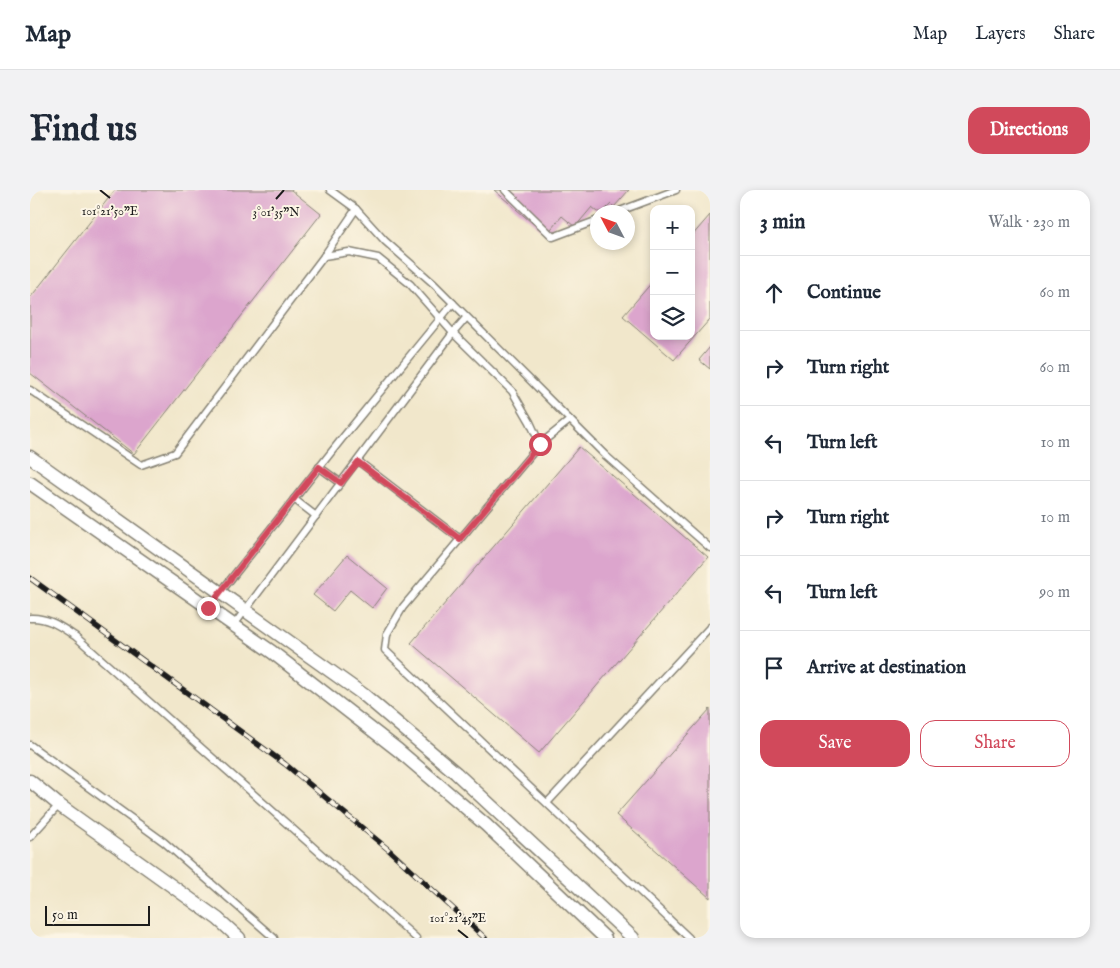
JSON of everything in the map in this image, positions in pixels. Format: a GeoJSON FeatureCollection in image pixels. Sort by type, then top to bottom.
{"type":"FeatureCollection","features":[{"type":"Feature","properties":{"kind":"street"},"geometry":{"type":"LineString","coordinates":[[30,457],[364,696],[464,780],[634,938]]}},
{"type":"Feature","properties":{"kind":"street"},"geometry":{"type":"LineString","coordinates":[[30,483],[272,652],[405,756],[486,825],[605,938]]}},
{"type":"Feature","properties":{"kind":"street"},"geometry":{"type":"LineString","coordinates":[[30,781],[58,805],[211,914],[239,938]]}},
{"type":"Feature","properties":{"kind":"lane"},"geometry":{"type":"LineString","coordinates":[[330,190],[356,210],[385,241],[417,268],[606,456],[710,548]]}},
{"type":"Feature","properties":{"kind":"lane"},"geometry":{"type":"LineString","coordinates":[[505,190],[553,237],[590,223]]}},
{"type":"Feature","properties":{"kind":"lane"},"geometry":{"type":"LineString","coordinates":[[635,205],[676,190]]}},
{"type":"Feature","properties":{"kind":"lane"},"geometry":{"type":"LineString","coordinates":[[30,390],[140,464],[175,453],[324,256],[356,210]]}},
{"type":"Feature","properties":{"kind":"lane"},"geometry":{"type":"LineString","coordinates":[[324,256],[349,252],[378,258],[410,284],[453,332],[512,391],[540,444]]}},
{"type":"Feature","properties":{"kind":"lane"},"geometry":{"type":"LineString","coordinates":[[208,608],[319,467],[453,303]]}},
{"type":"Feature","properties":{"kind":"lane"},"geometry":{"type":"LineString","coordinates":[[234,625],[358,462],[453,332],[466,318]]}},
{"type":"Feature","properties":{"kind":"lane"},"geometry":{"type":"LineString","coordinates":[[570,420],[540,444],[403,607],[387,634],[385,650],[689,938]]}},
{"type":"Feature","properties":{"kind":"lane"},"geometry":{"type":"LineString","coordinates":[[358,462],[460,539]]}},
{"type":"Feature","properties":{"kind":"lane"},"geometry":{"type":"LineString","coordinates":[[319,467],[341,483]]}},
{"type":"Feature","properties":{"kind":"lane"},"geometry":{"type":"LineString","coordinates":[[294,499],[316,516]]}},
{"type":"Feature","properties":{"kind":"lane"},"geometry":{"type":"LineString","coordinates":[[30,618],[55,622],[75,636],[416,938]]}},
{"type":"Feature","properties":{"kind":"lane"},"geometry":{"type":"LineString","coordinates":[[547,803],[710,627]]}},
{"type":"Feature","properties":{"kind":"lane"},"geometry":{"type":"LineString","coordinates":[[30,745],[164,842],[274,938]]}},
{"type":"Feature","properties":{"kind":"lane"},"geometry":{"type":"LineString","coordinates":[[30,837],[58,805]]}},
{"type":"Feature","properties":{"kind":"building"},"geometry":{"type":"Polygon","coordinates":[[[115,190],[291,190],[321,214],[134,454],[30,373],[30,298],[115,190]]]}},
{"type":"Feature","properties":{"kind":"building"},"geometry":{"type":"Polygon","coordinates":[[[494,190],[629,190],[616,205],[590,205],[590,209],[575,227],[562,216],[546,235],[494,190]]]}},
{"type":"Feature","properties":{"kind":"building"},"geometry":{"type":"Polygon","coordinates":[[[710,215],[710,319],[695,336],[695,250],[695,232],[710,215]]]}},
{"type":"Feature","properties":{"kind":"building"},"geometry":{"type":"Polygon","coordinates":[[[650,285],[650,339],[623,316],[650,285]]]}},
{"type":"Feature","properties":{"kind":"building"},"geometry":{"type":"Polygon","coordinates":[[[651,340],[692,340],[674,360],[651,340]]]}},
{"type":"Feature","properties":{"kind":"building"},"geometry":{"type":"Polygon","coordinates":[[[710,347],[710,369],[699,360],[710,347]]]}},
{"type":"Feature","properties":{"kind":"building"},"geometry":{"type":"Polygon","coordinates":[[[579,447],[708,557],[539,753],[411,643],[579,447]]]}},
{"type":"Feature","properties":{"kind":"building"},"geometry":{"type":"Polygon","coordinates":[[[347,555],[387,588],[372,608],[350,590],[333,611],[313,595],[347,555]]]}},
{"type":"Feature","properties":{"kind":"building"},"geometry":{"type":"Polygon","coordinates":[[[710,709],[710,898],[616,815],[710,709]]]}},
{"type":"Feature","properties":{"kind":"railway"},"geometry":{"type":"LineString","coordinates":[[30,578],[285,764],[389,850],[485,938]]}},
{"type":"Feature","properties":{"kind":"route"},"geometry":{"type":"LineString","coordinates":[[208,608],[319,467],[341,483],[358,462],[460,539],[540,444]]}}]}
